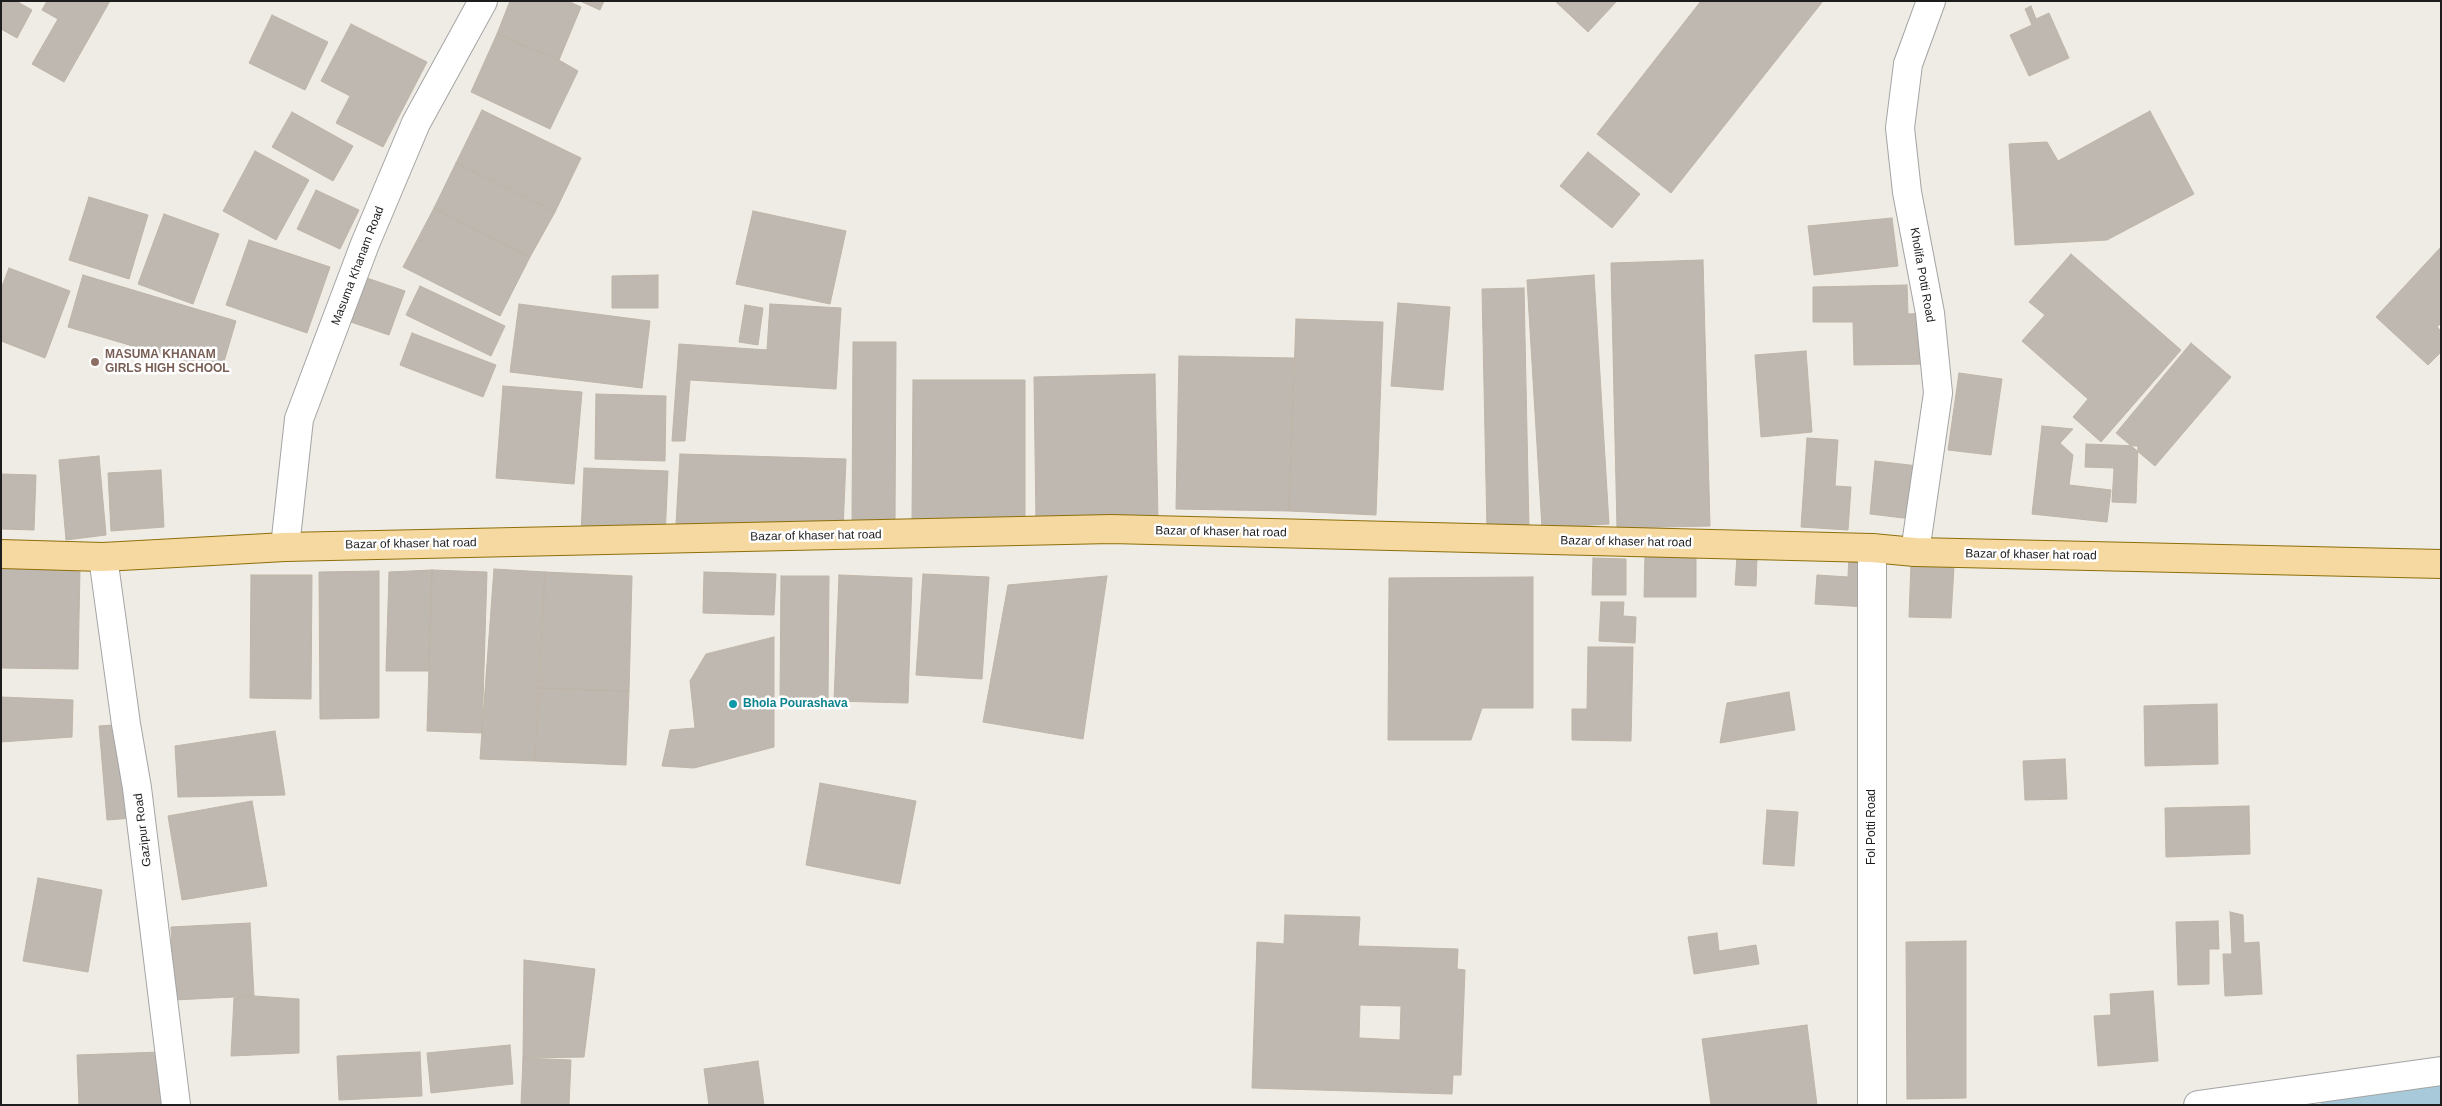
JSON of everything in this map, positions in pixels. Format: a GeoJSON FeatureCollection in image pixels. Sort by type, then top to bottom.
{"type":"FeatureCollection","features":[{"type":"Feature","properties":{"kind":"main road","name":"Bazar of khaser hat road"},"geometry":{"type":"LineString","coordinates":[[1,554],[104,557],[285,547],[1111,529],[1872,548],[1915,552],[2441,564]]}},
{"type":"Feature","properties":{"kind":"street","name":"Masuma Khanam Road"},"geometry":{"type":"LineString","coordinates":[[285,547],[299,418],[365,244],[416,123],[483,1]]}},
{"type":"Feature","properties":{"kind":"street","name":"Kholifa Potti Road"},"geometry":{"type":"LineString","coordinates":[[1915,552],[1938,393],[1930,313],[1907,192],[1900,128],[1908,64],[1930,1]]}},
{"type":"Feature","properties":{"kind":"street","name":"Fol Potti Road"},"geometry":{"type":"LineString","coordinates":[[1872,548],[1872,1105]]}},
{"type":"Feature","properties":{"kind":"street","name":"Gazipur Road"},"geometry":{"type":"LineString","coordinates":[[104,557],[126,724],[138,788],[176,1105]]}},
{"type":"Feature","properties":{"kind":"street"},"geometry":{"type":"LineString","coordinates":[[2198,1105],[2441,1071]]}},
{"type":"Feature","properties":{"kind":"building"},"geometry":{"type":"Polygon","coordinates":[[[1,1],[16,1],[32,10],[17,38],[1,29],[1,1]]]}},
{"type":"Feature","properties":{"kind":"building"},"geometry":{"type":"Polygon","coordinates":[[[47,1],[110,1],[64,82],[32,64],[58,19],[42,10],[47,1]]]}},
{"type":"Feature","properties":{"kind":"building"},"geometry":{"type":"Polygon","coordinates":[[[510,1],[568,1],[581,7],[559,60],[497,34],[510,1]]]}},
{"type":"Feature","properties":{"kind":"building"},"geometry":{"type":"Polygon","coordinates":[[[580,1],[604,1],[600,10],[580,1]]]}},
{"type":"Feature","properties":{"kind":"building"},"geometry":{"type":"Polygon","coordinates":[[[1555,1],[1617,1],[1588,32],[1555,1]]]}},
{"type":"Feature","properties":{"kind":"building"},"geometry":{"type":"Polygon","coordinates":[[[1701,1],[1823,1],[1671,193],[1597,134],[1701,1]]]}},
{"type":"Feature","properties":{"kind":"building"},"geometry":{"type":"Polygon","coordinates":[[[2031,6],[2036,19],[2049,13],[2069,58],[2029,76],[2010,35],[2032,25],[2025,9],[2031,6]]]}},
{"type":"Feature","properties":{"kind":"building"},"geometry":{"type":"Polygon","coordinates":[[[272,15],[328,42],[305,90],[249,63],[272,15]]]}},
{"type":"Feature","properties":{"kind":"building"},"geometry":{"type":"Polygon","coordinates":[[[351,24],[427,62],[383,147],[336,123],[350,96],[321,81],[351,24]]]}},
{"type":"Feature","properties":{"kind":"building"},"geometry":{"type":"Polygon","coordinates":[[[497,34],[559,60],[578,71],[550,129],[471,92],[497,34]]]}},
{"type":"Feature","properties":{"kind":"building"},"geometry":{"type":"Polygon","coordinates":[[[482,110],[581,158],[555,212],[456,163],[482,110]]]}},
{"type":"Feature","properties":{"kind":"building"},"geometry":{"type":"Polygon","coordinates":[[[2150,111],[2194,194],[2107,240],[2015,245],[2009,144],[2047,142],[2058,161],[2150,111]]]}},
{"type":"Feature","properties":{"kind":"building"},"geometry":{"type":"Polygon","coordinates":[[[292,112],[353,146],[333,181],[272,147],[292,112]]]}},
{"type":"Feature","properties":{"kind":"building"},"geometry":{"type":"Polygon","coordinates":[[[255,151],[309,180],[276,240],[223,211],[255,151]]]}},
{"type":"Feature","properties":{"kind":"building"},"geometry":{"type":"Polygon","coordinates":[[[1588,152],[1640,194],[1612,228],[1560,186],[1588,152]]]}},
{"type":"Feature","properties":{"kind":"building"},"geometry":{"type":"Polygon","coordinates":[[[456,163],[555,212],[530,257],[434,208],[456,163]]]}},
{"type":"Feature","properties":{"kind":"building"},"geometry":{"type":"Polygon","coordinates":[[[316,190],[359,210],[340,249],[297,229],[316,190]]]}},
{"type":"Feature","properties":{"kind":"building"},"geometry":{"type":"Polygon","coordinates":[[[89,197],[148,215],[129,279],[69,260],[89,197]]]}},
{"type":"Feature","properties":{"kind":"building"},"geometry":{"type":"Polygon","coordinates":[[[434,208],[530,257],[500,316],[403,267],[434,208]]]}},
{"type":"Feature","properties":{"kind":"building"},"geometry":{"type":"Polygon","coordinates":[[[753,211],[846,231],[830,304],[736,284],[753,211]]]}},
{"type":"Feature","properties":{"kind":"building"},"geometry":{"type":"Polygon","coordinates":[[[164,214],[219,234],[193,304],[138,284],[164,214]]]}},
{"type":"Feature","properties":{"kind":"building"},"geometry":{"type":"Polygon","coordinates":[[[1892,218],[1898,266],[1814,275],[1808,226],[1892,218]]]}},
{"type":"Feature","properties":{"kind":"building"},"geometry":{"type":"Polygon","coordinates":[[[249,240],[330,267],[307,333],[226,305],[249,240]]]}},
{"type":"Feature","properties":{"kind":"building"},"geometry":{"type":"Polygon","coordinates":[[[2441,247],[2441,323],[2437,327],[2441,331],[2441,352],[2428,365],[2376,317],[2441,247]]]}},
{"type":"Feature","properties":{"kind":"building"},"geometry":{"type":"Polygon","coordinates":[[[2071,254],[2181,350],[2101,442],[2073,417],[2088,399],[2022,341],[2045,315],[2029,302],[2071,254]]]}},
{"type":"Feature","properties":{"kind":"building"},"geometry":{"type":"Polygon","coordinates":[[[1703,260],[1710,526],[1617,528],[1611,263],[1703,260]]]}},
{"type":"Feature","properties":{"kind":"building"},"geometry":{"type":"Polygon","coordinates":[[[9,268],[70,291],[45,358],[1,341],[1,289],[9,268]]]}},
{"type":"Feature","properties":{"kind":"building"},"geometry":{"type":"Polygon","coordinates":[[[83,275],[236,321],[221,372],[68,327],[83,275]]]}},
{"type":"Feature","properties":{"kind":"building"},"geometry":{"type":"Polygon","coordinates":[[[658,275],[658,308],[612,308],[612,276],[658,275]]]}},
{"type":"Feature","properties":{"kind":"building"},"geometry":{"type":"Polygon","coordinates":[[[1594,275],[1609,524],[1542,528],[1527,280],[1594,275]]]}},
{"type":"Feature","properties":{"kind":"building"},"geometry":{"type":"Polygon","coordinates":[[[364,277],[405,291],[389,335],[348,321],[364,277]]]}},
{"type":"Feature","properties":{"kind":"building"},"geometry":{"type":"Polygon","coordinates":[[[1907,285],[1908,314],[1930,313],[1930,364],[1854,365],[1853,322],[1813,322],[1813,287],[1907,285]]]}},
{"type":"Feature","properties":{"kind":"building"},"geometry":{"type":"Polygon","coordinates":[[[420,286],[505,326],[491,356],[406,315],[420,286]]]}},
{"type":"Feature","properties":{"kind":"building"},"geometry":{"type":"Polygon","coordinates":[[[1524,288],[1529,529],[1487,530],[1482,289],[1524,288]]]}},
{"type":"Feature","properties":{"kind":"building"},"geometry":{"type":"Polygon","coordinates":[[[1398,303],[1450,307],[1443,390],[1391,386],[1398,303]]]}},
{"type":"Feature","properties":{"kind":"building"},"geometry":{"type":"Polygon","coordinates":[[[519,304],[650,321],[642,388],[510,372],[519,304]]]}},
{"type":"Feature","properties":{"kind":"building"},"geometry":{"type":"Polygon","coordinates":[[[770,304],[841,308],[836,389],[690,380],[685,441],[672,441],[679,344],[767,350],[770,304]]]}},
{"type":"Feature","properties":{"kind":"building"},"geometry":{"type":"Polygon","coordinates":[[[745,305],[763,308],[758,345],[739,342],[745,305]]]}},
{"type":"Feature","properties":{"kind":"building"},"geometry":{"type":"Polygon","coordinates":[[[1296,319],[1383,322],[1376,515],[1289,511],[1296,319]]]}},
{"type":"Feature","properties":{"kind":"building"},"geometry":{"type":"Polygon","coordinates":[[[412,333],[496,365],[483,397],[400,365],[412,333]]]}},
{"type":"Feature","properties":{"kind":"building"},"geometry":{"type":"Polygon","coordinates":[[[853,342],[896,342],[895,523],[852,523],[853,342]]]}},
{"type":"Feature","properties":{"kind":"building"},"geometry":{"type":"Polygon","coordinates":[[[2191,343],[2231,377],[2155,466],[2116,433],[2191,343]]]}},
{"type":"Feature","properties":{"kind":"building"},"geometry":{"type":"Polygon","coordinates":[[[1806,351],[1812,432],[1761,437],[1755,355],[1806,351]]]}},
{"type":"Feature","properties":{"kind":"building"},"geometry":{"type":"Polygon","coordinates":[[[1179,356],[1294,358],[1289,511],[1176,509],[1179,356]]]}},
{"type":"Feature","properties":{"kind":"building"},"geometry":{"type":"Polygon","coordinates":[[[1959,373],[2002,379],[1991,455],[1948,450],[1959,373]]]}},
{"type":"Feature","properties":{"kind":"building"},"geometry":{"type":"Polygon","coordinates":[[[1155,374],[1158,519],[1036,522],[1034,377],[1155,374]]]}},
{"type":"Feature","properties":{"kind":"building"},"geometry":{"type":"Polygon","coordinates":[[[913,380],[1025,380],[1025,522],[912,522],[913,380]]]}},
{"type":"Feature","properties":{"kind":"building"},"geometry":{"type":"Polygon","coordinates":[[[503,386],[582,392],[574,484],[496,478],[503,386]]]}},
{"type":"Feature","properties":{"kind":"building"},"geometry":{"type":"Polygon","coordinates":[[[596,394],[666,396],[665,461],[595,459],[596,394]]]}},
{"type":"Feature","properties":{"kind":"building"},"geometry":{"type":"Polygon","coordinates":[[[2042,426],[2073,429],[2060,443],[2073,455],[2069,485],[2111,490],[2107,522],[2032,514],[2042,426]]]}},
{"type":"Feature","properties":{"kind":"building"},"geometry":{"type":"Polygon","coordinates":[[[1807,438],[1838,440],[1835,486],[1851,487],[1848,530],[1801,527],[1807,438]]]}},
{"type":"Feature","properties":{"kind":"building"},"geometry":{"type":"Polygon","coordinates":[[[2086,444],[2138,446],[2136,503],[2112,502],[2114,468],[2085,467],[2086,444]]]}},
{"type":"Feature","properties":{"kind":"building"},"geometry":{"type":"Polygon","coordinates":[[[680,454],[846,459],[843,530],[676,524],[680,454]]]}},
{"type":"Feature","properties":{"kind":"building"},"geometry":{"type":"Polygon","coordinates":[[[99,456],[106,535],[66,540],[59,460],[99,456]]]}},
{"type":"Feature","properties":{"kind":"building"},"geometry":{"type":"Polygon","coordinates":[[[1875,461],[1918,466],[1912,519],[1870,514],[1875,461]]]}},
{"type":"Feature","properties":{"kind":"building"},"geometry":{"type":"Polygon","coordinates":[[[584,468],[668,471],[665,537],[581,534],[584,468]]]}},
{"type":"Feature","properties":{"kind":"building"},"geometry":{"type":"Polygon","coordinates":[[[161,470],[164,527],[111,531],[108,473],[161,470]]]}},
{"type":"Feature","properties":{"kind":"building"},"geometry":{"type":"Polygon","coordinates":[[[1,474],[36,475],[34,530],[1,529],[1,474]]]}},
{"type":"Feature","properties":{"kind":"building"},"geometry":{"type":"Polygon","coordinates":[[[1849,555],[1869,556],[1867,607],[1815,604],[1817,575],[1848,577],[1849,555]]]}},
{"type":"Feature","properties":{"kind":"building"},"geometry":{"type":"Polygon","coordinates":[[[1645,556],[1696,557],[1696,597],[1644,597],[1645,556]]]}},
{"type":"Feature","properties":{"kind":"building"},"geometry":{"type":"Polygon","coordinates":[[[1737,557],[1757,558],[1756,586],[1735,585],[1737,557]]]}},
{"type":"Feature","properties":{"kind":"building"},"geometry":{"type":"Polygon","coordinates":[[[1593,558],[1626,559],[1626,595],[1592,595],[1593,558]]]}},
{"type":"Feature","properties":{"kind":"building"},"geometry":{"type":"Polygon","coordinates":[[[1911,564],[1954,566],[1951,618],[1909,617],[1911,564]]]}},
{"type":"Feature","properties":{"kind":"building"},"geometry":{"type":"Polygon","coordinates":[[[1,567],[80,568],[78,669],[1,668],[1,567]]]}},
{"type":"Feature","properties":{"kind":"building"},"geometry":{"type":"Polygon","coordinates":[[[494,569],[545,572],[535,761],[480,759],[494,569]]]}},
{"type":"Feature","properties":{"kind":"building"},"geometry":{"type":"Polygon","coordinates":[[[432,570],[429,671],[386,671],[389,572],[432,570]]]}},
{"type":"Feature","properties":{"kind":"building"},"geometry":{"type":"Polygon","coordinates":[[[432,570],[487,572],[482,733],[427,731],[432,570]]]}},
{"type":"Feature","properties":{"kind":"building"},"geometry":{"type":"Polygon","coordinates":[[[379,571],[379,718],[320,719],[319,572],[379,571]]]}},
{"type":"Feature","properties":{"kind":"building"},"geometry":{"type":"Polygon","coordinates":[[[545,572],[632,576],[629,691],[538,688],[545,572]]]}},
{"type":"Feature","properties":{"kind":"building"},"geometry":{"type":"Polygon","coordinates":[[[704,572],[776,574],[774,615],[703,613],[704,572]]]}},
{"type":"Feature","properties":{"kind":"building"},"geometry":{"type":"Polygon","coordinates":[[[923,574],[989,577],[982,679],[916,675],[923,574]]]}},
{"type":"Feature","properties":{"kind":"building"},"geometry":{"type":"Polygon","coordinates":[[[251,575],[312,575],[311,699],[250,698],[251,575]]]}},
{"type":"Feature","properties":{"kind":"building"},"geometry":{"type":"Polygon","coordinates":[[[839,575],[912,578],[908,703],[834,701],[839,575]]]}},
{"type":"Feature","properties":{"kind":"building"},"geometry":{"type":"Polygon","coordinates":[[[781,576],[829,576],[828,701],[780,701],[781,576]]]}},
{"type":"Feature","properties":{"kind":"building"},"geometry":{"type":"Polygon","coordinates":[[[1107,576],[1083,739],[983,722],[1008,585],[1107,576]]]}},
{"type":"Feature","properties":{"kind":"building"},"geometry":{"type":"Polygon","coordinates":[[[1533,577],[1533,708],[1482,708],[1471,740],[1388,740],[1389,578],[1533,577]]]}},
{"type":"Feature","properties":{"kind":"building"},"geometry":{"type":"Polygon","coordinates":[[[1601,602],[1624,602],[1623,616],[1636,617],[1635,643],[1599,641],[1601,602]]]}},
{"type":"Feature","properties":{"kind":"building","name":"Bhola Pourashava"},"geometry":{"type":"Polygon","coordinates":[[[774,637],[774,747],[694,768],[662,766],[670,730],[695,728],[690,681],[706,654],[774,637]]]}},
{"type":"Feature","properties":{"kind":"building"},"geometry":{"type":"Polygon","coordinates":[[[1588,647],[1633,647],[1631,741],[1572,740],[1572,709],[1587,709],[1588,647]]]}},
{"type":"Feature","properties":{"kind":"building"},"geometry":{"type":"Polygon","coordinates":[[[538,688],[629,691],[626,765],[535,761],[538,688]]]}},
{"type":"Feature","properties":{"kind":"building"},"geometry":{"type":"Polygon","coordinates":[[[1789,692],[1795,730],[1720,743],[1727,703],[1789,692]]]}},
{"type":"Feature","properties":{"kind":"building"},"geometry":{"type":"Polygon","coordinates":[[[1,697],[73,700],[72,737],[1,742],[1,697]]]}},
{"type":"Feature","properties":{"kind":"building"},"geometry":{"type":"Polygon","coordinates":[[[2217,704],[2218,764],[2145,766],[2144,706],[2217,704]]]}},
{"type":"Feature","properties":{"kind":"building"},"geometry":{"type":"Polygon","coordinates":[[[126,724],[133,818],[107,820],[99,726],[126,724]]]}},
{"type":"Feature","properties":{"kind":"building"},"geometry":{"type":"Polygon","coordinates":[[[275,731],[285,795],[178,797],[175,746],[275,731]]]}},
{"type":"Feature","properties":{"kind":"building"},"geometry":{"type":"Polygon","coordinates":[[[2065,759],[2067,799],[2025,800],[2023,761],[2065,759]]]}},
{"type":"Feature","properties":{"kind":"building"},"geometry":{"type":"Polygon","coordinates":[[[820,783],[916,801],[900,884],[806,865],[820,783]]]}},
{"type":"Feature","properties":{"kind":"building"},"geometry":{"type":"Polygon","coordinates":[[[252,801],[267,886],[182,900],[168,816],[252,801]]]}},
{"type":"Feature","properties":{"kind":"building"},"geometry":{"type":"Polygon","coordinates":[[[2249,806],[2250,854],[2166,857],[2165,808],[2249,806]]]}},
{"type":"Feature","properties":{"kind":"building"},"geometry":{"type":"Polygon","coordinates":[[[1767,810],[1798,812],[1794,866],[1763,864],[1767,810]]]}},
{"type":"Feature","properties":{"kind":"building"},"geometry":{"type":"Polygon","coordinates":[[[38,878],[102,890],[88,972],[23,961],[38,878]]]}},
{"type":"Feature","properties":{"kind":"building"},"geometry":{"type":"Polygon","coordinates":[[[2230,912],[2243,915],[2244,943],[2259,942],[2262,994],[2225,996],[2223,954],[2232,954],[2230,912]]]}},
{"type":"Feature","properties":{"kind":"building"},"geometry":{"type":"Polygon","coordinates":[[[1285,915],[1360,917],[1358,946],[1458,949],[1457,969],[1465,970],[1461,1075],[1453,1075],[1452,1094],[1252,1088],[1257,942],[1284,944],[1285,915]],[[1360,1005],[1359,1038],[1400,1040],[1401,1006],[1360,1005]]]}},
{"type":"Feature","properties":{"kind":"building"},"geometry":{"type":"Polygon","coordinates":[[[2218,921],[2219,949],[2209,949],[2209,984],[2178,985],[2176,922],[2218,921]]]}},
{"type":"Feature","properties":{"kind":"building"},"geometry":{"type":"Polygon","coordinates":[[[250,923],[254,996],[174,1000],[171,927],[250,923]]]}},
{"type":"Feature","properties":{"kind":"building"},"geometry":{"type":"Polygon","coordinates":[[[1717,933],[1719,951],[1756,945],[1759,964],[1694,974],[1688,937],[1717,933]]]}},
{"type":"Feature","properties":{"kind":"building"},"geometry":{"type":"Polygon","coordinates":[[[1966,941],[1966,1098],[1907,1099],[1906,942],[1966,941]]]}},
{"type":"Feature","properties":{"kind":"building"},"geometry":{"type":"Polygon","coordinates":[[[524,960],[595,969],[584,1057],[523,1058],[524,960]]]}},
{"type":"Feature","properties":{"kind":"building"},"geometry":{"type":"Polygon","coordinates":[[[2153,991],[2158,1061],[2098,1066],[2094,1016],[2111,1015],[2110,994],[2153,991]]]}},
{"type":"Feature","properties":{"kind":"building"},"geometry":{"type":"Polygon","coordinates":[[[254,996],[299,999],[299,1053],[231,1056],[234,998],[254,996]]]}},
{"type":"Feature","properties":{"kind":"building"},"geometry":{"type":"Polygon","coordinates":[[[1807,1025],[1817,1105],[1711,1105],[1702,1039],[1807,1025]]]}},
{"type":"Feature","properties":{"kind":"building"},"geometry":{"type":"Polygon","coordinates":[[[510,1045],[513,1084],[431,1093],[427,1053],[510,1045]]]}},
{"type":"Feature","properties":{"kind":"building"},"geometry":{"type":"Polygon","coordinates":[[[160,1052],[162,1105],[79,1105],[77,1055],[160,1052]]]}},
{"type":"Feature","properties":{"kind":"building"},"geometry":{"type":"Polygon","coordinates":[[[420,1052],[422,1096],[339,1100],[337,1056],[420,1052]]]}},
{"type":"Feature","properties":{"kind":"building"},"geometry":{"type":"Polygon","coordinates":[[[523,1058],[571,1060],[569,1105],[521,1105],[523,1058]]]}},
{"type":"Feature","properties":{"kind":"building"},"geometry":{"type":"Polygon","coordinates":[[[758,1061],[764,1105],[709,1105],[704,1069],[758,1061]]]}},
{"type":"Feature","properties":{"kind":"waterway"},"geometry":{"type":"LineString","coordinates":[[2340,1105],[2441,1093]]}},
{"type":"Feature","properties":{"kind":"place","name":"MASUMA KHANAM GIRLS HIGH SCHOOL"},"geometry":{"type":"Point","coordinates":[95,362]}},
{"type":"Feature","properties":{"kind":"place","name":"Bhola Pourashava"},"geometry":{"type":"Point","coordinates":[733,704]}}]}
